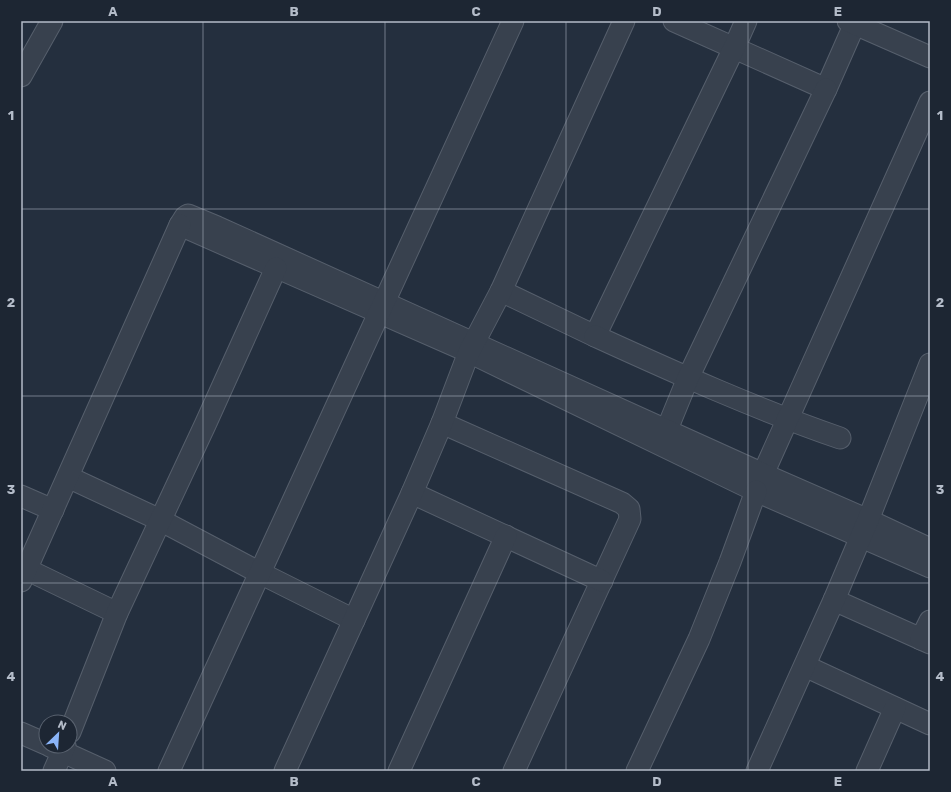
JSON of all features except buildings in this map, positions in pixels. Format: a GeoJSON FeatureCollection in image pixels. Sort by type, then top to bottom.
{"type":"FeatureCollection","features":[{"type":"Feature","properties":{"kind":"street"},"geometry":{"type":"LineString","coordinates":[[21,76],[52,21]]}},
{"type":"Feature","properties":{"kind":"street"},"geometry":{"type":"LineString","coordinates":[[169,771],[513,21]]}},
{"type":"Feature","properties":{"kind":"street"},"geometry":{"type":"LineString","coordinates":[[285,771],[412,493],[472,347],[501,291],[624,21]]}},
{"type":"Feature","properties":{"kind":"street"},"geometry":{"type":"LineString","coordinates":[[674,21],[826,89]]}},
{"type":"Feature","properties":{"kind":"street"},"geometry":{"type":"LineString","coordinates":[[595,336],[746,21]]}},
{"type":"Feature","properties":{"kind":"street"},"geometry":{"type":"LineString","coordinates":[[664,438],[688,378],[826,89],[853,22],[930,57]]}},
{"type":"Feature","properties":{"kind":"street"},"geometry":{"type":"LineString","coordinates":[[637,771],[699,639],[730,562],[759,483],[930,102]]}},
{"type":"Feature","properties":{"kind":"street"},"geometry":{"type":"LineString","coordinates":[[117,613],[24,575],[180,225],[188,215],[382,308],[472,347],[759,483],[864,528],[930,549]]}},
{"type":"Feature","properties":{"kind":"street"},"geometry":{"type":"LineString","coordinates":[[180,225],[276,268],[382,308]]}},
{"type":"Feature","properties":{"kind":"street"},"geometry":{"type":"LineString","coordinates":[[77,714],[117,613],[276,268]]}},
{"type":"Feature","properties":{"kind":"street"},"geometry":{"type":"LineString","coordinates":[[501,291],[688,378],[788,420],[840,438]]}},
{"type":"Feature","properties":{"kind":"street"},"geometry":{"type":"LineString","coordinates":[[757,771],[834,600],[930,364]]}},
{"type":"Feature","properties":{"kind":"street"},"geometry":{"type":"LineString","coordinates":[[442,423],[622,503],[629,509],[630,520],[514,771]]}},
{"type":"Feature","properties":{"kind":"street"},"geometry":{"type":"LineString","coordinates":[[68,476],[160,520],[260,573],[354,620]]}},
{"type":"Feature","properties":{"kind":"street"},"geometry":{"type":"LineString","coordinates":[[412,493],[602,581]]}},
{"type":"Feature","properties":{"kind":"street"},"geometry":{"type":"LineString","coordinates":[[21,496],[53,510]]}},
{"type":"Feature","properties":{"kind":"street"},"geometry":{"type":"LineString","coordinates":[[864,528],[930,566]]}},
{"type":"Feature","properties":{"kind":"street"},"geometry":{"type":"LineString","coordinates":[[399,771],[506,536]]}},
{"type":"Feature","properties":{"kind":"street"},"geometry":{"type":"LineString","coordinates":[[834,600],[927,634]]}},
{"type":"Feature","properties":{"kind":"street"},"geometry":{"type":"LineString","coordinates":[[805,666],[930,724]]}},
{"type":"Feature","properties":{"kind":"street"},"geometry":{"type":"LineString","coordinates":[[867,771],[895,708]]}},
{"type":"Feature","properties":{"kind":"street"},"geometry":{"type":"LineString","coordinates":[[21,733],[38,740]]}},
{"type":"Feature","properties":{"kind":"street"},"geometry":{"type":"LineString","coordinates":[[54,771],[55,754]]}},
{"type":"Feature","properties":{"kind":"street"},"geometry":{"type":"LineString","coordinates":[[70,754],[105,771]]}}]}
